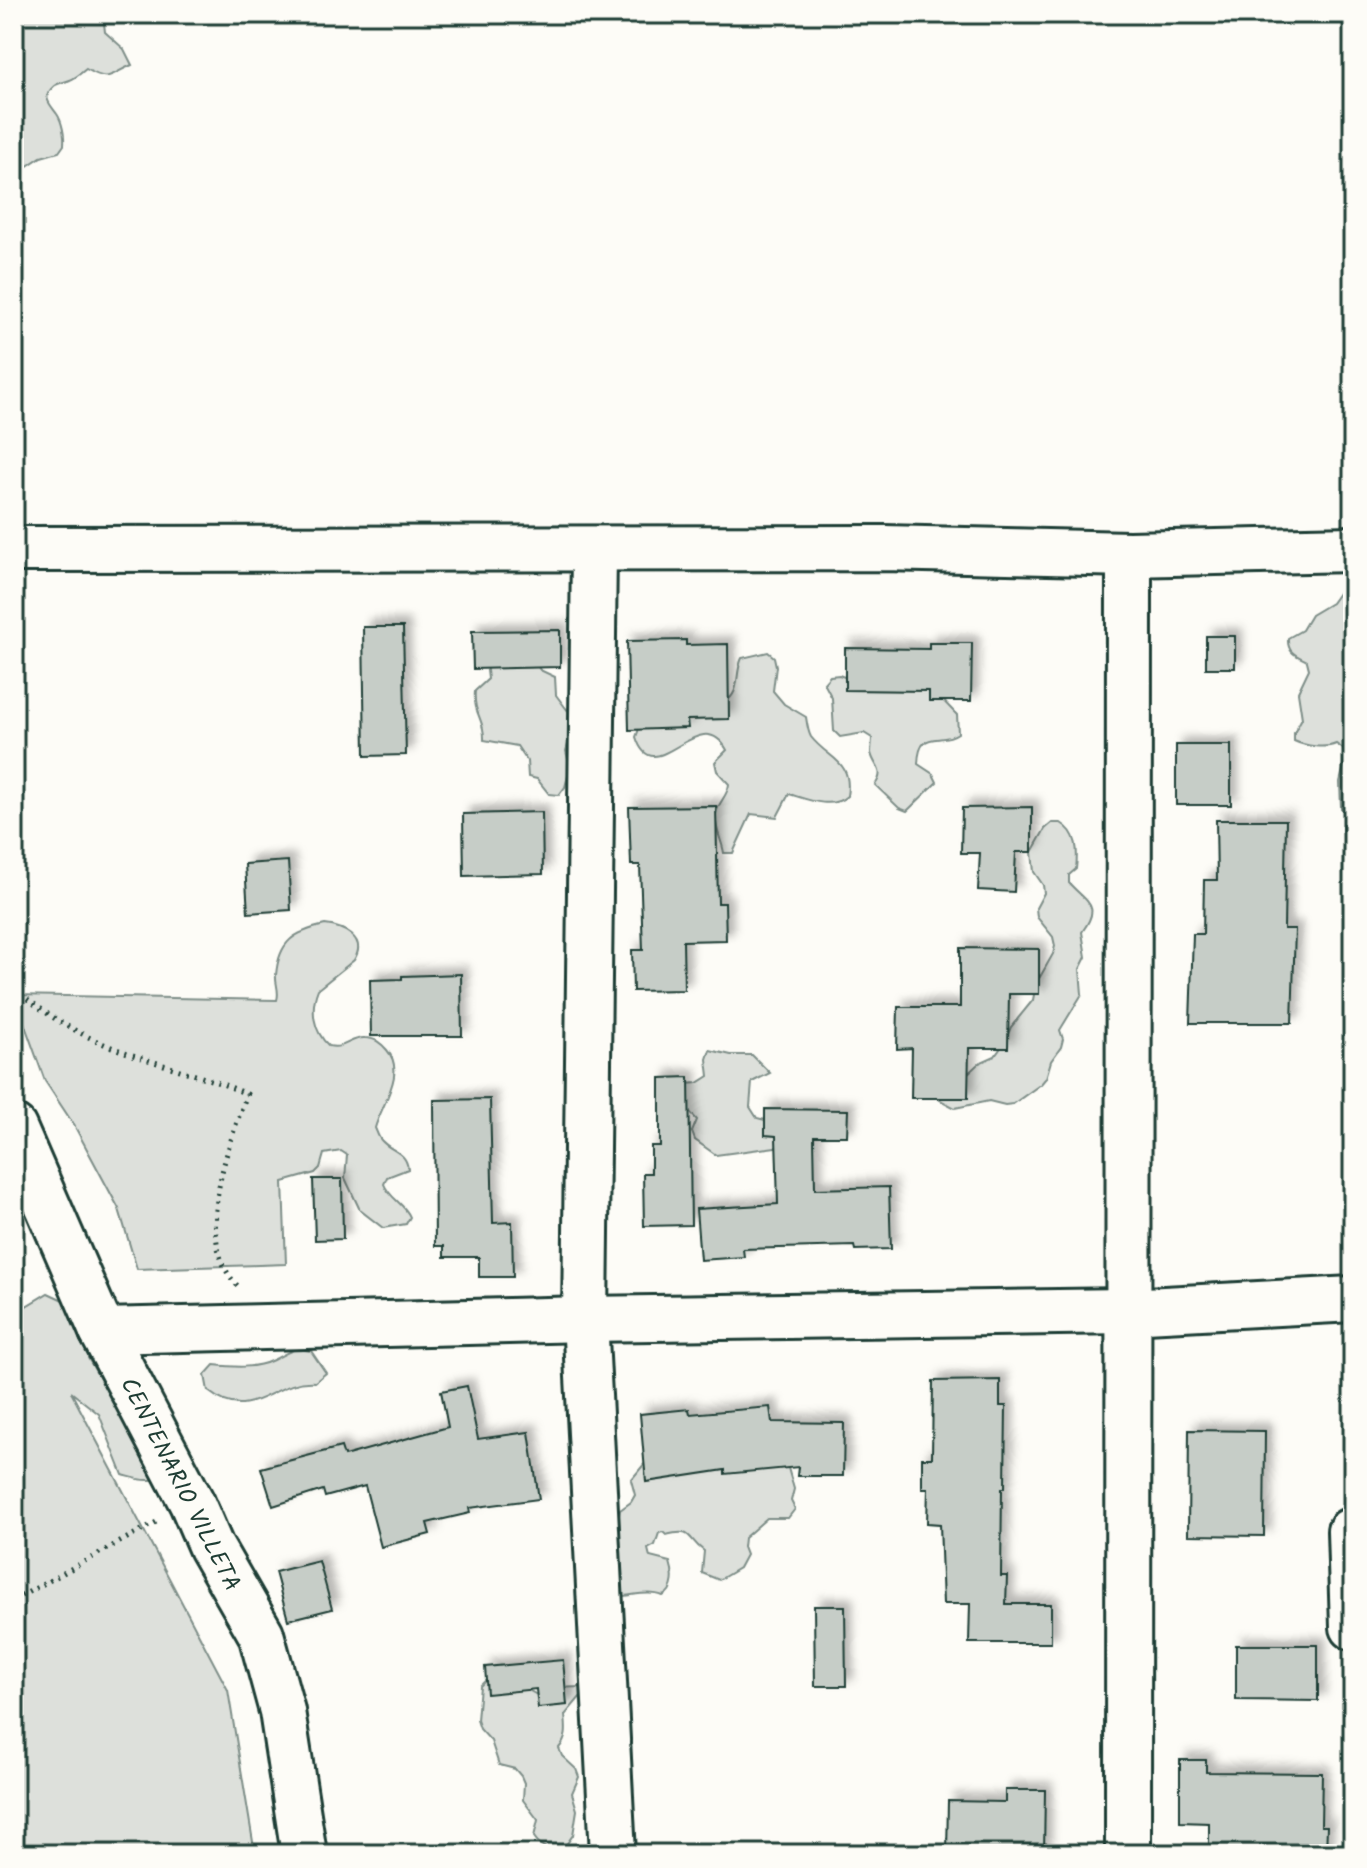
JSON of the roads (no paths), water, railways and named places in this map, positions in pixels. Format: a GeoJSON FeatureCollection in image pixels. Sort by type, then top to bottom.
{"type":"FeatureCollection","features":[{"type":"Feature","properties":{"kind":"street"},"geometry":{"type":"LineString","coordinates":[[14,549],[884,548],[1129,554],[1353,549]]}},
{"type":"Feature","properties":{"kind":"street"},"geometry":{"type":"LineString","coordinates":[[594,550],[585,1319],[613,1854]]}},
{"type":"Feature","properties":{"kind":"street"},"geometry":{"type":"LineString","coordinates":[[1128,1854],[1129,554]]}},
{"type":"Feature","properties":{"kind":"street","name":"CENTENARIO VILLETA"},"geometry":{"type":"LineString","coordinates":[[14,1128],[102,1331],[192,1503],[211,1547],[261,1634],[282,1711],[304,1854]]}},
{"type":"Feature","properties":{"kind":"street"},"geometry":{"type":"LineString","coordinates":[[102,1331],[585,1319],[1127,1311],[1353,1299]]}},
{"type":"Feature","properties":{"kind":"street"},"geometry":{"type":"LineString","coordinates":[[1353,1530],[1350,1531],[1349,1551],[1353,1627]]}}]}
